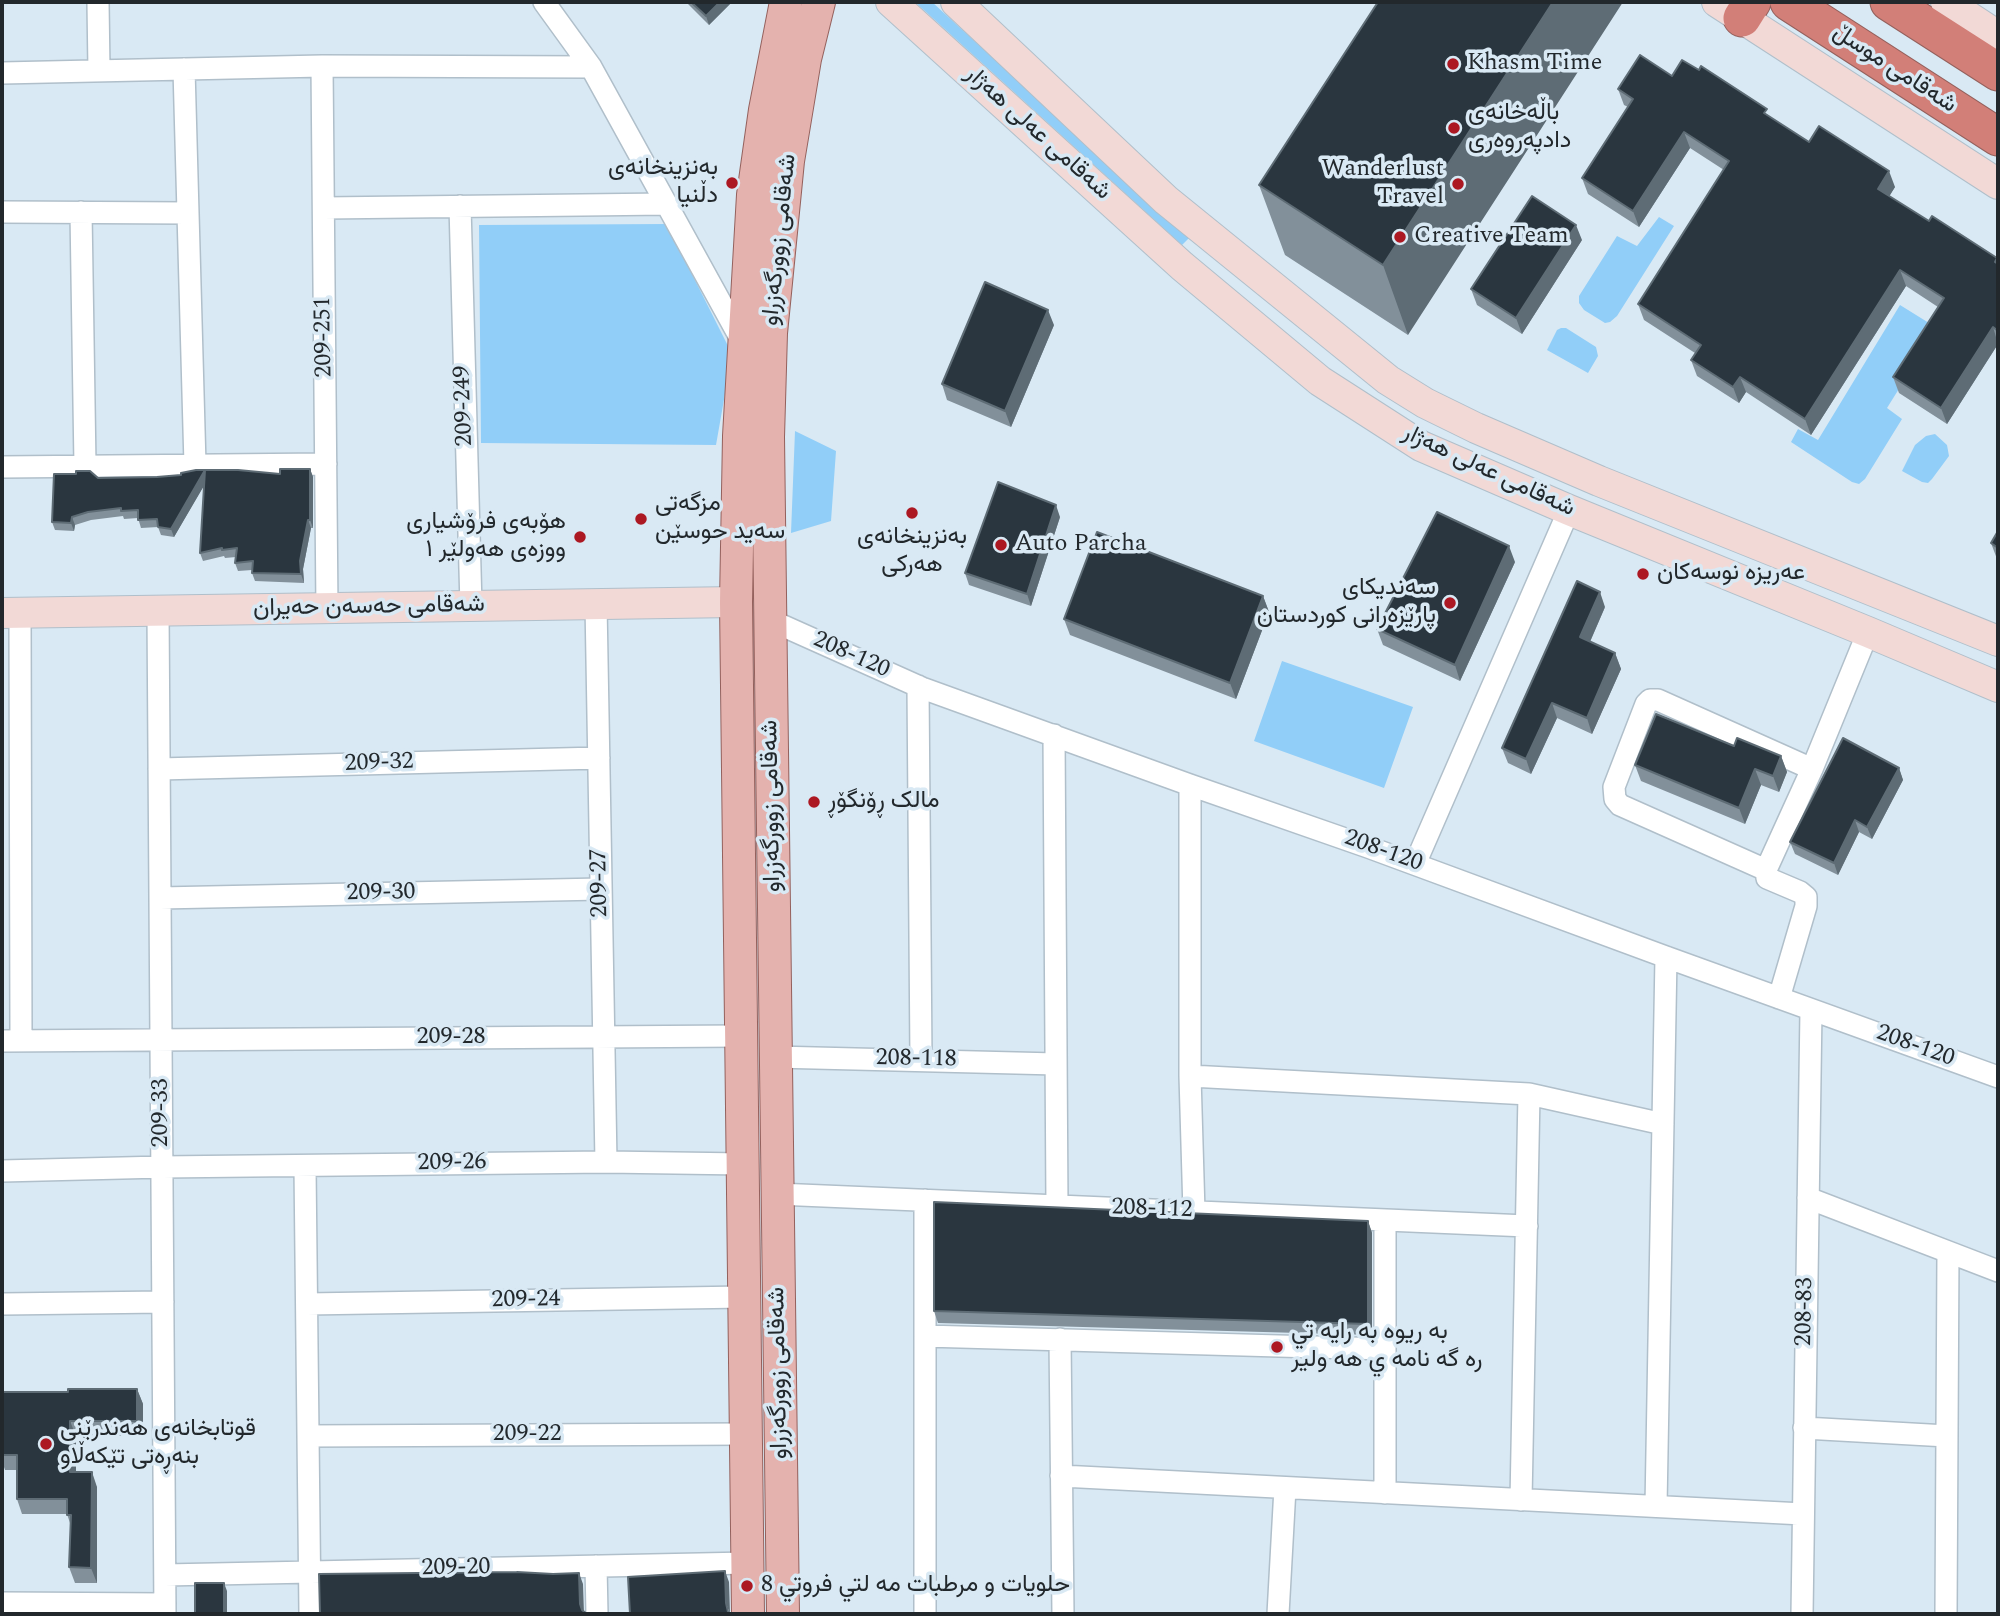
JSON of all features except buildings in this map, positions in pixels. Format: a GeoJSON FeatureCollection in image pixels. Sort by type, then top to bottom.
{"type":"FeatureCollection","features":[{"type":"Feature","properties":{"kind":"highway","name":"شەقامی موسڵ"},"geometry":{"type":"LineString","coordinates":[[1790,2],[1998,137]]}},
{"type":"Feature","properties":{"kind":"highway"},"geometry":{"type":"LineString","coordinates":[[1889,2],[1998,72]]}},
{"type":"Feature","properties":{"kind":"highway"},"geometry":{"type":"LineString","coordinates":[[1923,90],[1953,43]]}},
{"type":"Feature","properties":{"kind":"main road","name":"شەقامی زوورگەزراو"},"geometry":{"type":"LineString","coordinates":[[748,1614],[736,602],[739,436],[753,195],[765,110],[786,2]]}},
{"type":"Feature","properties":{"kind":"main road","name":"شەقامی زوورگەزراو"},"geometry":{"type":"LineString","coordinates":[[783,1614],[768,437],[771,333],[789,161],[805,59],[819,2]]}},
{"type":"Feature","properties":{"kind":"main road","name":"شەقامی عەلی هەژار"},"geometry":{"type":"LineString","coordinates":[[891,2],[1182,266],[1320,381],[1421,446],[1998,687]]}},
{"type":"Feature","properties":{"kind":"main road","name":"شەقامی عەلی هەژار"},"geometry":{"type":"LineString","coordinates":[[956,2],[1166,200],[1313,320],[1397,385],[1425,403],[1599,481],[1998,641]]}},
{"type":"Feature","properties":{"kind":"main road"},"geometry":{"type":"LineString","coordinates":[[1947,2],[1998,36]]}},
{"type":"Feature","properties":{"kind":"main road"},"geometry":{"type":"LineString","coordinates":[[1737,7],[1998,184]]}},
{"type":"Feature","properties":{"kind":"main road","name":"شەقامی حەسەن حەیران"},"geometry":{"type":"LineString","coordinates":[[11,613],[736,602]]}},
{"type":"Feature","properties":{"kind":"main road"},"geometry":{"type":"LineString","coordinates":[[747,1484],[782,1484]]}},
{"type":"Feature","properties":{"kind":"street"},"geometry":{"type":"LineString","coordinates":[[98,2],[100,71]]}},
{"type":"Feature","properties":{"kind":"street"},"geometry":{"type":"LineString","coordinates":[[544,2],[591,67],[743,343]]}},
{"type":"Feature","properties":{"kind":"street"},"geometry":{"type":"LineString","coordinates":[[2,73],[323,66],[591,67]]}},
{"type":"Feature","properties":{"kind":"street","name":"209-251"},"geometry":{"type":"LineString","coordinates":[[323,66],[327,608]]}},
{"type":"Feature","properties":{"kind":"street"},"geometry":{"type":"LineString","coordinates":[[184,69],[195,465]]}},
{"type":"Feature","properties":{"kind":"street"},"geometry":{"type":"LineString","coordinates":[[324,208],[667,204]]}},
{"type":"Feature","properties":{"kind":"street","name":"209-249"},"geometry":{"type":"LineString","coordinates":[[460,206],[471,606]]}},
{"type":"Feature","properties":{"kind":"street"},"geometry":{"type":"LineString","coordinates":[[2,212],[188,213]]}},
{"type":"Feature","properties":{"kind":"street"},"geometry":{"type":"LineString","coordinates":[[81,212],[85,466]]}},
{"type":"Feature","properties":{"kind":"street"},"geometry":{"type":"LineString","coordinates":[[2,467],[326,464]]}},
{"type":"Feature","properties":{"kind":"street"},"geometry":{"type":"LineString","coordinates":[[1415,864],[1569,510]]}},
{"type":"Feature","properties":{"kind":"street","name":"209-27"},"geometry":{"type":"LineString","coordinates":[[596,604],[606,1162]]}},
{"type":"Feature","properties":{"kind":"street","name":"209-33"},"geometry":{"type":"LineString","coordinates":[[158,611],[165,1609]]}},
{"type":"Feature","properties":{"kind":"street"},"geometry":{"type":"LineString","coordinates":[[11,613],[11,1041]]}},
{"type":"Feature","properties":{"kind":"street","name":"208-120"},"geometry":{"type":"LineString","coordinates":[[770,620],[918,686],[1998,1077]]}},
{"type":"Feature","properties":{"kind":"street"},"geometry":{"type":"LineString","coordinates":[[1779,998],[1807,906],[1806,897],[1767,878],[1766,870],[1812,769],[1868,632]]}},
{"type":"Feature","properties":{"kind":"street"},"geometry":{"type":"LineString","coordinates":[[918,686],[921,1060]]}},
{"type":"Feature","properties":{"kind":"street"},"geometry":{"type":"LineString","coordinates":[[1766,870],[1620,805],[1615,799],[1614,787],[1646,704],[1650,700],[1658,700],[1812,769]]}},
{"type":"Feature","properties":{"kind":"street"},"geometry":{"type":"LineString","coordinates":[[1054,735],[1056,1206]]}},
{"type":"Feature","properties":{"kind":"street","name":"209-32"},"geometry":{"type":"LineString","coordinates":[[159,769],[599,758]]}},
{"type":"Feature","properties":{"kind":"street"},"geometry":{"type":"LineString","coordinates":[[1190,785],[1190,1076],[1194,1212]]}},
{"type":"Feature","properties":{"kind":"street","name":"209-30"},"geometry":{"type":"LineString","coordinates":[[160,898],[601,889]]}},
{"type":"Feature","properties":{"kind":"street"},"geometry":{"type":"LineString","coordinates":[[1656,1506],[1666,957]]}},
{"type":"Feature","properties":{"kind":"street","name":"208-83"},"geometry":{"type":"LineString","coordinates":[[1802,1614],[1811,1010]]}},
{"type":"Feature","properties":{"kind":"street","name":"209-28"},"geometry":{"type":"LineString","coordinates":[[11,1041],[741,1036]]}},
{"type":"Feature","properties":{"kind":"street","name":"208-118"},"geometry":{"type":"LineString","coordinates":[[775,1057],[1056,1064]]}},
{"type":"Feature","properties":{"kind":"street"},"geometry":{"type":"LineString","coordinates":[[1190,1076],[1529,1094],[1663,1124]]}},
{"type":"Feature","properties":{"kind":"street"},"geometry":{"type":"LineString","coordinates":[[1521,1500],[1529,1094]]}},
{"type":"Feature","properties":{"kind":"street","name":"209-26"},"geometry":{"type":"LineString","coordinates":[[2,1171],[606,1162],[743,1164]]}},
{"type":"Feature","properties":{"kind":"street"},"geometry":{"type":"LineString","coordinates":[[305,1167],[310,1614]]}},
{"type":"Feature","properties":{"kind":"street","name":"208-112"},"geometry":{"type":"LineString","coordinates":[[777,1194],[1527,1226]]}},
{"type":"Feature","properties":{"kind":"street"},"geometry":{"type":"LineString","coordinates":[[1808,1198],[1998,1271]]}},
{"type":"Feature","properties":{"kind":"street"},"geometry":{"type":"LineString","coordinates":[[925,1200],[925,1614]]}},
{"type":"Feature","properties":{"kind":"street"},"geometry":{"type":"LineString","coordinates":[[1385,1220],[1385,1493]]}},
{"type":"Feature","properties":{"kind":"street"},"geometry":{"type":"LineString","coordinates":[[1945,1614],[1948,1252]]}},
{"type":"Feature","properties":{"kind":"street","name":"209-24"},"geometry":{"type":"LineString","coordinates":[[307,1304],[744,1297]]}},
{"type":"Feature","properties":{"kind":"street"},"geometry":{"type":"LineString","coordinates":[[2,1304],[163,1302]]}},
{"type":"Feature","properties":{"kind":"street"},"geometry":{"type":"LineString","coordinates":[[925,1336],[1385,1349]]}},
{"type":"Feature","properties":{"kind":"street"},"geometry":{"type":"LineString","coordinates":[[1060,1339],[1063,1614]]}},
{"type":"Feature","properties":{"kind":"street"},"geometry":{"type":"LineString","coordinates":[[1804,1428],[1947,1436]]}},
{"type":"Feature","properties":{"kind":"street","name":"209-22"},"geometry":{"type":"LineString","coordinates":[[308,1436],[746,1434]]}},
{"type":"Feature","properties":{"kind":"street"},"geometry":{"type":"LineString","coordinates":[[1061,1476],[1803,1514]]}},
{"type":"Feature","properties":{"kind":"street"},"geometry":{"type":"LineString","coordinates":[[1278,1614],[1285,1488]]}},
{"type":"Feature","properties":{"kind":"street","name":"209-20"},"geometry":{"type":"LineString","coordinates":[[165,1575],[748,1563]]}},
{"type":"Feature","properties":{"kind":"street"},"geometry":{"type":"LineString","coordinates":[[596,1566],[597,1614]]}},
{"type":"Feature","properties":{"kind":"street"},"geometry":{"type":"LineString","coordinates":[[2,1603],[165,1609]]}},
{"type":"Feature","properties":{"kind":"shaded area"},"geometry":{"type":"Polygon","coordinates":[[[915,2],[932,2],[1189,238],[1182,245],[915,2]]]}},
{"type":"Feature","properties":{"kind":"shaded area"},"geometry":{"type":"Polygon","coordinates":[[[1659,217],[1674,226],[1617,316],[1605,323],[1584,310],[1579,303],[1579,296],[1617,236],[1637,246],[1659,217]]]}},
{"type":"Feature","properties":{"kind":"shaded area"},"geometry":{"type":"Polygon","coordinates":[[[667,224],[732,354],[716,445],[481,443],[479,225],[667,224]]]}},
{"type":"Feature","properties":{"kind":"shaded area"},"geometry":{"type":"Polygon","coordinates":[[[1900,305],[1937,328],[1887,408],[1902,419],[1865,479],[1859,484],[1791,442],[1798,429],[1818,440],[1900,305]]]}},
{"type":"Feature","properties":{"kind":"shaded area"},"geometry":{"type":"Polygon","coordinates":[[[1566,328],[1596,347],[1598,356],[1588,373],[1547,350],[1557,330],[1566,328]]]}},
{"type":"Feature","properties":{"kind":"shaded area"},"geometry":{"type":"Polygon","coordinates":[[[795,431],[836,451],[831,521],[791,533],[795,431]]]}},
{"type":"Feature","properties":{"kind":"shaded area"},"geometry":{"type":"Polygon","coordinates":[[[1935,434],[1947,445],[1949,456],[1928,483],[1922,482],[1902,471],[1915,445],[1926,436],[1935,434]]]}},
{"type":"Feature","properties":{"kind":"shaded area"},"geometry":{"type":"Polygon","coordinates":[[[1282,661],[1413,707],[1384,788],[1254,741],[1282,661]]]}},
{"type":"Feature","properties":{"kind":"place","name":"Khasm Time"},"geometry":{"type":"Point","coordinates":[1453,64]}},
{"type":"Feature","properties":{"kind":"place","name":"باڵەخانەی دادپەروەری"},"geometry":{"type":"Point","coordinates":[1454,128]}},
{"type":"Feature","properties":{"kind":"place","name":"بەنزینخانەی دڵنیا"},"geometry":{"type":"Point","coordinates":[732,183]}},
{"type":"Feature","properties":{"kind":"place","name":"Wanderlust Travel"},"geometry":{"type":"Point","coordinates":[1458,184]}},
{"type":"Feature","properties":{"kind":"place","name":"Creative Team"},"geometry":{"type":"Point","coordinates":[1400,237]}},
{"type":"Feature","properties":{"kind":"place","name":"بەنزینخانەی هەرکی"},"geometry":{"type":"Point","coordinates":[912,513]}},
{"type":"Feature","properties":{"kind":"place","name":"مزگەتی سەید حوسێن"},"geometry":{"type":"Point","coordinates":[641,519]}},
{"type":"Feature","properties":{"kind":"place","name":"هۆبەی فرۆشیاری ووزەی هەولێر ١"},"geometry":{"type":"Point","coordinates":[580,537]}},
{"type":"Feature","properties":{"kind":"place","name":"Auto Parcha"},"geometry":{"type":"Point","coordinates":[1001,545]}},
{"type":"Feature","properties":{"kind":"place","name":"عەریزە نوسەکان"},"geometry":{"type":"Point","coordinates":[1643,574]}},
{"type":"Feature","properties":{"kind":"place","name":"سەندیکای پارێزەرانی کوردستان"},"geometry":{"type":"Point","coordinates":[1450,603]}},
{"type":"Feature","properties":{"kind":"place","name":"مالک ڕۆنگۆڕ"},"geometry":{"type":"Point","coordinates":[814,802]}},
{"type":"Feature","properties":{"kind":"place","name":"به ريوه به رايه تي ره گه نامه ي هه ولير"},"geometry":{"type":"Point","coordinates":[1277,1347]}},
{"type":"Feature","properties":{"kind":"place","name":"قوتابخانەی هەندرێنی بنەڕەتی تێکەڵاو"},"geometry":{"type":"Point","coordinates":[46,1444]}},
{"type":"Feature","properties":{"kind":"place","name":"حلويات و مرطبات مه لتي فروتي 8"},"geometry":{"type":"Point","coordinates":[747,1586]}}]}
